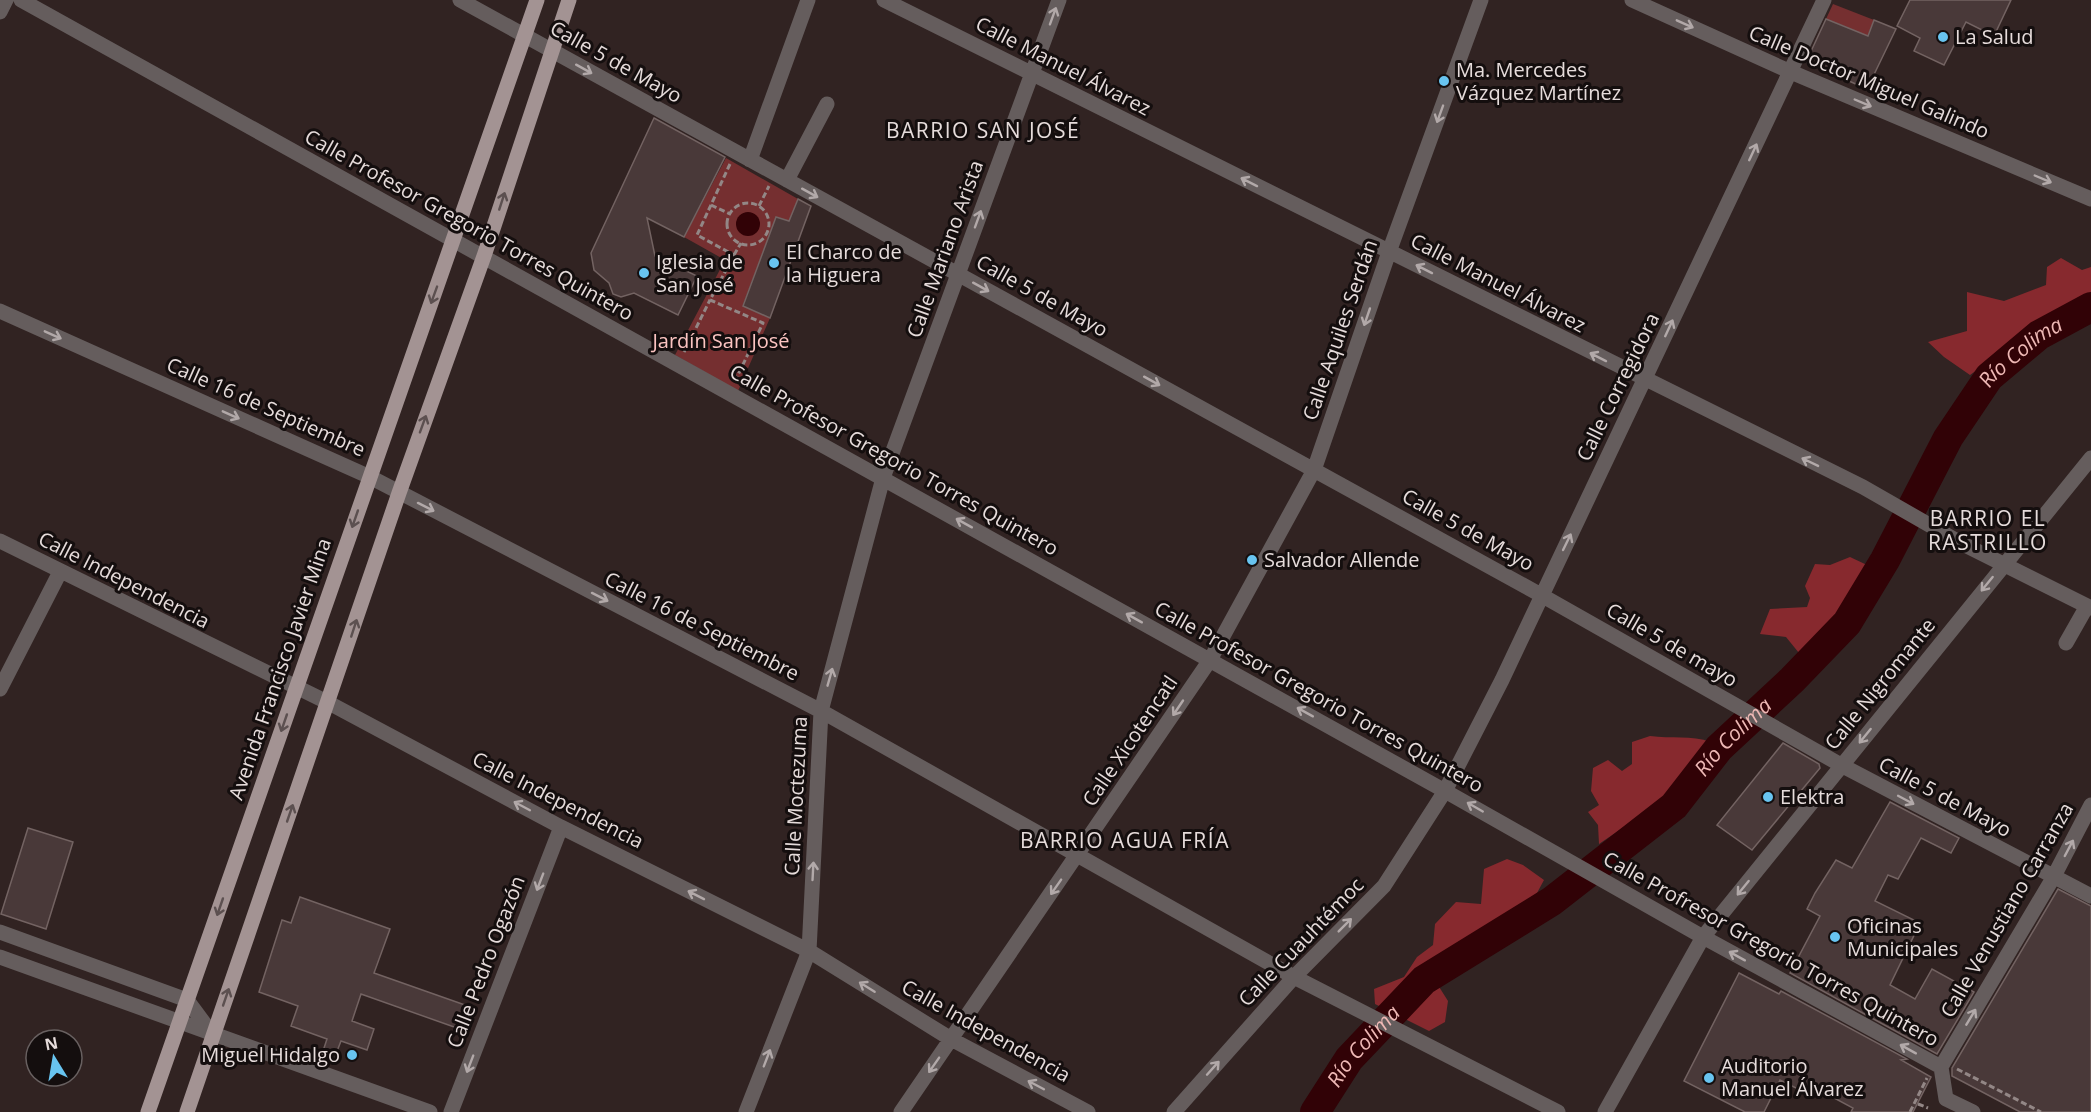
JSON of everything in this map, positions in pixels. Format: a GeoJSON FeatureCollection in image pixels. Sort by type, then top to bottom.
{"type":"FeatureCollection","features":[{"type":"Feature","properties":{"kind":"main road","name":"Avenida Francisco Javier Mina"},"geometry":{"type":"LineString","coordinates":[[148,1112],[537,0]]}},
{"type":"Feature","properties":{"kind":"main road"},"geometry":{"type":"LineString","coordinates":[[187,1112],[329,703],[399,493],[484,256],[569,0]]}},
{"type":"Feature","properties":{"kind":"street"},"geometry":{"type":"LineString","coordinates":[[0,12],[6,0]]}},
{"type":"Feature","properties":{"kind":"street","name":"Calle Profesor Gregorio Torres Quintero"},"geometry":{"type":"LineString","coordinates":[[21,0],[1526,836]]}},
{"type":"Feature","properties":{"kind":"street","name":"Calle 5 de Mayo"},"geometry":{"type":"LineString","coordinates":[[460,0],[1541,595]]}},
{"type":"Feature","properties":{"kind":"street"},"geometry":{"type":"LineString","coordinates":[[750,160],[808,0]]}},
{"type":"Feature","properties":{"kind":"street","name":"Calle Manuel Álvarez"},"geometry":{"type":"LineString","coordinates":[[884,0],[1863,487],[1959,542],[2089,607]]}},
{"type":"Feature","properties":{"kind":"street","name":"Calle Mariano Arista"},"geometry":{"type":"LineString","coordinates":[[883,478],[1059,0]]}},
{"type":"Feature","properties":{"kind":"street","name":"Calle Aquiles Serdán"},"geometry":{"type":"LineString","coordinates":[[1210,660],[1314,470],[1389,252],[1481,0]]}},
{"type":"Feature","properties":{"kind":"street","name":"Calle Doctor Miguel Galindo"},"geometry":{"type":"LineString","coordinates":[[1632,0],[1791,72],[2091,199]]}},
{"type":"Feature","properties":{"kind":"street","name":"Calle Corregidora"},"geometry":{"type":"LineString","coordinates":[[1445,790],[1503,680],[1541,595],[1824,0]]}},
{"type":"Feature","properties":{"kind":"street"},"geometry":{"type":"LineString","coordinates":[[781,177],[827,104]]}},
{"type":"Feature","properties":{"kind":"street","name":"Calle 16 de Septiembre"},"geometry":{"type":"LineString","coordinates":[[0,311],[370,477],[821,711],[1294,977],[1558,1112]]}},
{"type":"Feature","properties":{"kind":"street","name":"Calle Nigromante"},"geometry":{"type":"LineString","coordinates":[[1605,1112],[1703,937],[2091,458]]}},
{"type":"Feature","properties":{"kind":"street","name":"Calle Moctezuma"},"geometry":{"type":"LineString","coordinates":[[746,1112],[809,951],[821,711],[883,478]]}},
{"type":"Feature","properties":{"kind":"street","name":"Calle Independencia"},"geometry":{"type":"LineString","coordinates":[[0,541],[296,689],[329,703],[561,827],[809,951],[951,1040],[1088,1112]]}},
{"type":"Feature","properties":{"kind":"street"},"geometry":{"type":"LineString","coordinates":[[2,682],[60,572]]}},
{"type":"Feature","properties":{"kind":"street","name":"Calle 5 de mayo"},"geometry":{"type":"LineString","coordinates":[[1541,595],[1781,731]]}},
{"type":"Feature","properties":{"kind":"street"},"geometry":{"type":"LineString","coordinates":[[2066,644],[2089,607]]}},
{"type":"Feature","properties":{"kind":"street","name":"Calle Xicotencatl"},"geometry":{"type":"LineString","coordinates":[[901,1112],[1210,660]]}},
{"type":"Feature","properties":{"kind":"street","name":"Calle 5 de Mayo"},"geometry":{"type":"LineString","coordinates":[[1781,731],[2053,878],[2091,896]]}},
{"type":"Feature","properties":{"kind":"street","name":"Calle Cuauhtémoc"},"geometry":{"type":"LineString","coordinates":[[1174,1112],[1294,977],[1384,886],[1445,790]]}},
{"type":"Feature","properties":{"kind":"street","name":"Calle Venustiano Carranza"},"geometry":{"type":"LineString","coordinates":[[1941,1068],[2053,878],[2091,805]]}},
{"type":"Feature","properties":{"kind":"street","name":"Calle Pedro Ogazón"},"geometry":{"type":"LineString","coordinates":[[451,1112],[561,827]]}},
{"type":"Feature","properties":{"kind":"street","name":"Calle Profresor Gregorio Torres Quintero"},"geometry":{"type":"LineString","coordinates":[[1526,836],[1941,1068],[1937,1106]]}},
{"type":"Feature","properties":{"kind":"street"},"geometry":{"type":"LineString","coordinates":[[0,932],[187,1000],[213,1035]]}},
{"type":"Feature","properties":{"kind":"street"},"geometry":{"type":"LineString","coordinates":[[0,957],[430,1112]]}},
{"type":"Feature","properties":{"kind":"street"},"geometry":{"type":"LineString","coordinates":[[1937,1106],[1973,1112]]}},
{"type":"Feature","properties":{"kind":"path"},"geometry":{"type":"LineString","coordinates":[[734,255],[697,235],[736,152]]}},
{"type":"Feature","properties":{"kind":"path"},"geometry":{"type":"LineString","coordinates":[[759,206],[781,177]]}},
{"type":"Feature","properties":{"kind":"path"},"geometry":{"type":"LineString","coordinates":[[743,203],[759,206],[769,220],[767,233],[758,242],[741,243],[729,232],[730,214],[743,203]]}},
{"type":"Feature","properties":{"kind":"path"},"geometry":{"type":"LineString","coordinates":[[711,205],[730,214]]}},
{"type":"Feature","properties":{"kind":"path"},"geometry":{"type":"LineString","coordinates":[[678,364],[741,243]]}},
{"type":"Feature","properties":{"kind":"path"},"geometry":{"type":"LineString","coordinates":[[710,300],[763,323],[729,393]]}},
{"type":"Feature","properties":{"kind":"path"},"geometry":{"type":"LineString","coordinates":[[1910,1112],[1941,1068],[2041,1112]]}},
{"type":"Feature","properties":{"kind":"path"},"geometry":{"type":"LineString","coordinates":[[1918,1104],[1937,1106]]}},
{"type":"Feature","properties":{"kind":"green space"},"geometry":{"type":"Polygon","coordinates":[[[1833,4],[1874,20],[1860,54],[1847,27],[1826,19],[1833,4]]]}},
{"type":"Feature","properties":{"kind":"green space","name":"Jardín San José"},"geometry":{"type":"Polygon","coordinates":[[[726,158],[798,199],[789,221],[776,217],[743,305],[770,318],[738,391],[675,355],[725,260],[684,237],[726,158]]]}},
{"type":"Feature","properties":{"kind":"shaded area"},"geometry":{"type":"Polygon","coordinates":[[[748,212],[757,215],[760,224],[757,233],[748,236],[739,233],[736,224],[739,215],[748,212]]]}},
{"type":"Feature","properties":{"kind":"shaded area"},"geometry":{"type":"Polygon","coordinates":[[[2061,258],[2082,270],[2091,267],[2091,301],[2026,335],[1970,375],[1944,357],[1928,342],[1967,331],[1967,292],[2004,301],[2046,285],[2047,267],[2061,258]]]}},
{"type":"Feature","properties":{"kind":"shaded area"},"geometry":{"type":"Polygon","coordinates":[[[1850,557],[1867,565],[1843,616],[1799,653],[1786,637],[1760,634],[1770,609],[1807,607],[1810,598],[1805,586],[1815,564],[1830,565],[1850,557]]]}},
{"type":"Feature","properties":{"kind":"shaded area"},"geometry":{"type":"Polygon","coordinates":[[[1650,736],[1711,742],[1662,801],[1599,844],[1598,825],[1588,812],[1599,805],[1591,791],[1593,768],[1608,760],[1622,771],[1632,764],[1632,742],[1650,736]]]}},
{"type":"Feature","properties":{"kind":"shaded area"},"geometry":{"type":"Polygon","coordinates":[[[1507,859],[1523,865],[1544,880],[1530,906],[1503,938],[1465,949],[1456,969],[1436,982],[1448,1001],[1445,1022],[1429,1031],[1375,1004],[1374,989],[1404,977],[1417,957],[1433,945],[1435,924],[1456,902],[1481,904],[1484,869],[1507,859]]]}},
{"type":"Feature","properties":{"kind":"building"},"geometry":{"type":"Polygon","coordinates":[[[1910,0],[2011,0],[1994,36],[1966,22],[1944,65],[1914,51],[1920,38],[1897,26],[1910,0]]]}},
{"type":"Feature","properties":{"kind":"building"},"geometry":{"type":"Polygon","coordinates":[[[1826,19],[1868,36],[1874,20],[1896,29],[1867,89],[1806,62],[1826,19]]]}},
{"type":"Feature","properties":{"kind":"building"},"geometry":{"type":"Polygon","coordinates":[[[654,118],[725,157],[684,237],[647,218],[655,256],[697,276],[678,315],[634,293],[621,297],[613,294],[609,283],[594,270],[591,253],[654,118]]]}},
{"type":"Feature","properties":{"kind":"building","name":"El Charco de la Higuera"},"geometry":{"type":"Polygon","coordinates":[[[798,199],[811,206],[770,318],[743,306],[776,217],[789,221],[798,199]]]}},
{"type":"Feature","properties":{"kind":"building","name":"Elektra"},"geometry":{"type":"Polygon","coordinates":[[[1783,743],[1819,764],[1820,768],[1752,850],[1717,825],[1783,743]]]}},
{"type":"Feature","properties":{"kind":"building"},"geometry":{"type":"Polygon","coordinates":[[[1890,802],[1959,838],[1951,853],[1921,838],[1898,879],[1888,875],[1875,901],[1920,923],[1890,985],[1915,999],[1932,969],[1974,992],[1937,1054],[1790,973],[1820,916],[1807,909],[1815,893],[1836,860],[1852,868],[1890,802]]]}},
{"type":"Feature","properties":{"kind":"building"},"geometry":{"type":"Polygon","coordinates":[[[28,828],[73,842],[46,929],[1,914],[28,828]]]}},
{"type":"Feature","properties":{"kind":"building"},"geometry":{"type":"Polygon","coordinates":[[[2058,889],[2091,906],[2091,1112],[2020,1112],[1952,1076],[1952,1068],[2058,889]]]}},
{"type":"Feature","properties":{"kind":"building"},"geometry":{"type":"Polygon","coordinates":[[[300,897],[390,929],[374,973],[465,1005],[457,1028],[361,994],[352,1021],[374,1029],[367,1050],[341,1041],[334,1059],[322,1054],[327,1039],[291,1026],[298,1006],[259,992],[282,920],[291,923],[300,897]]]}},
{"type":"Feature","properties":{"kind":"building"},"geometry":{"type":"Polygon","coordinates":[[[1739,973],[1779,994],[1781,991],[1907,1059],[1901,1060],[1931,1077],[1913,1112],[1851,1112],[1853,1108],[1810,1085],[1806,1093],[1780,1080],[1764,1112],[1745,1112],[1684,1081],[1739,973]]]}},
{"type":"Feature","properties":{"kind":"waterway","name":"Río Colima"},"geometry":{"type":"LineString","coordinates":[[1315,1112],[1349,1059],[1424,980],[1552,901],[1674,806],[1719,748],[1792,680],[1847,623],[1885,560],[1948,438],[1989,377],[2039,335],[2091,307]]}},
{"type":"Feature","properties":{"kind":"place","name":"La Salud"},"geometry":{"type":"Point","coordinates":[1943,37]}},
{"type":"Feature","properties":{"kind":"place","name":"Ma. Mercedes Vázquez Martínez"},"geometry":{"type":"Point","coordinates":[1444,81]}},
{"type":"Feature","properties":{"kind":"place","name":"El Charco de la Higuera"},"geometry":{"type":"Point","coordinates":[774,263]}},
{"type":"Feature","properties":{"kind":"place","name":"Iglesia de San José"},"geometry":{"type":"Point","coordinates":[644,273]}},
{"type":"Feature","properties":{"kind":"place","name":"Salvador Allende"},"geometry":{"type":"Point","coordinates":[1252,560]}},
{"type":"Feature","properties":{"kind":"place","name":"Elektra"},"geometry":{"type":"Point","coordinates":[1768,797]}},
{"type":"Feature","properties":{"kind":"place","name":"Oficinas Municipales"},"geometry":{"type":"Point","coordinates":[1835,937]}},
{"type":"Feature","properties":{"kind":"place","name":"Miguel Hidalgo"},"geometry":{"type":"Point","coordinates":[352,1055]}},
{"type":"Feature","properties":{"kind":"place","name":"Auditorio Manuel Álvarez"},"geometry":{"type":"Point","coordinates":[1709,1078]}},
{"type":"Feature","properties":{"kind":"district","name":"BARRIO SAN JOSÉ"},"geometry":{"type":"Point","coordinates":[983,131]}},
{"type":"Feature","properties":{"kind":"district","name":"BARRIO EL RASTRILLO"},"geometry":{"type":"Point","coordinates":[1988,531]}},
{"type":"Feature","properties":{"kind":"district","name":"BARRIO AGUA FRÍA"},"geometry":{"type":"Point","coordinates":[1125,841]}}]}
